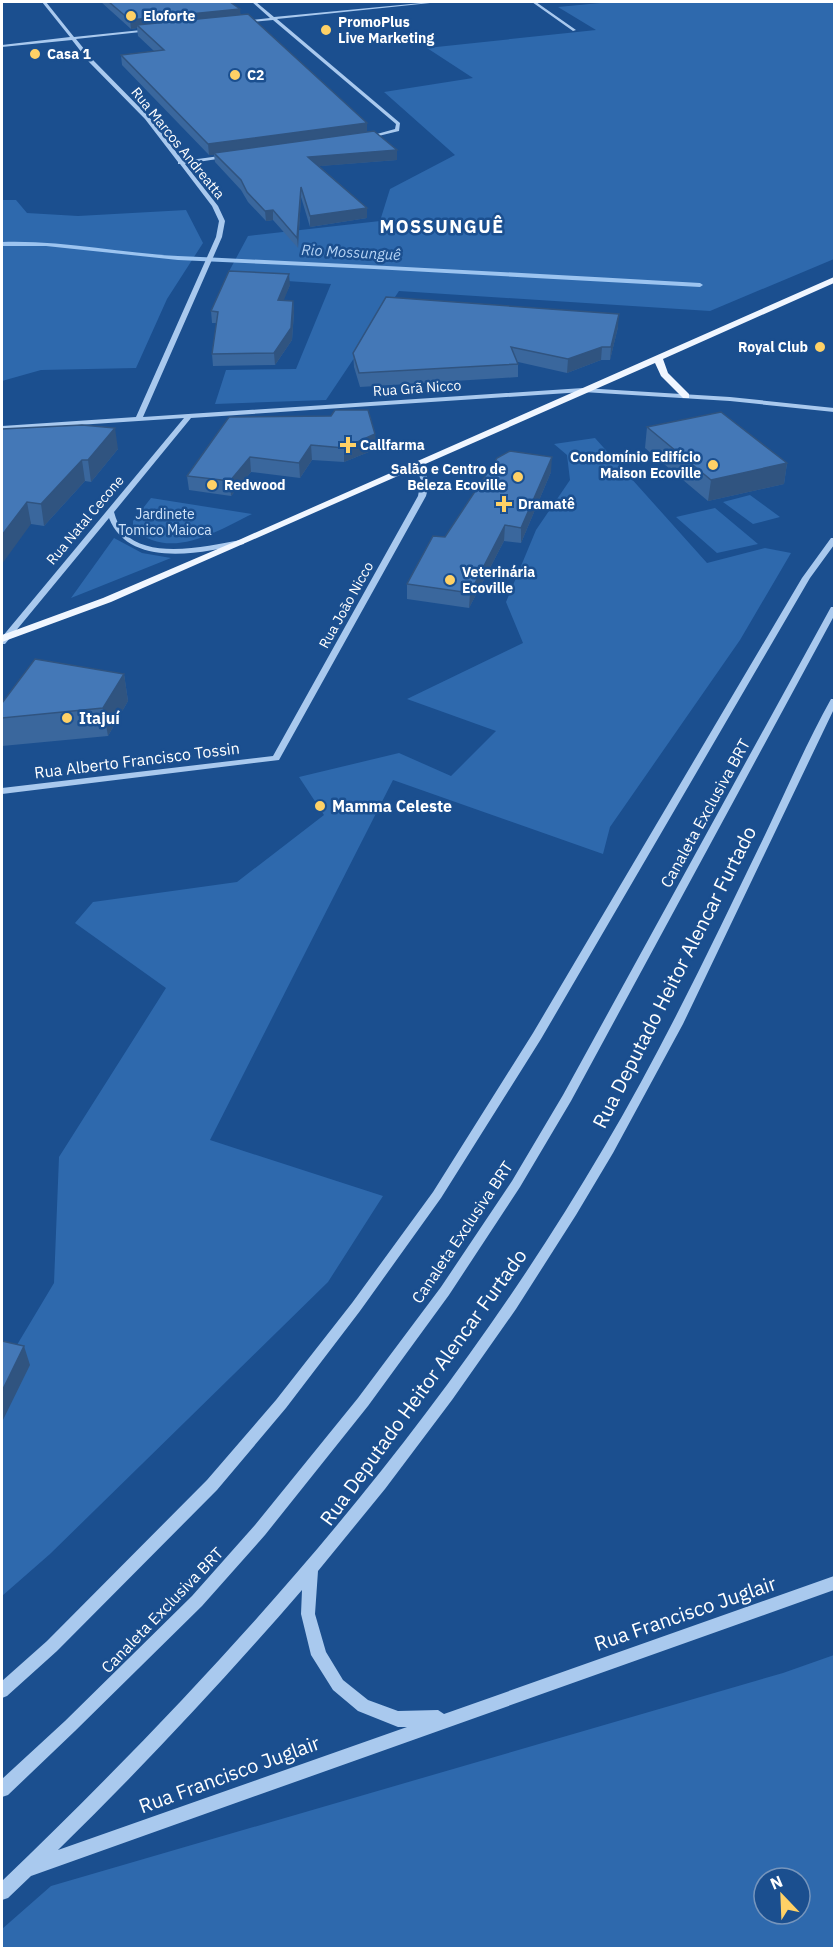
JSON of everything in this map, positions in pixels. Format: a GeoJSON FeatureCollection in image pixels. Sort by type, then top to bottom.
{"type":"FeatureCollection","features":[{"type":"Feature","properties":{"kind":"main road"},"geometry":{"type":"LineString","coordinates":[[3,640],[107,600],[245,542],[834,280]]}},
{"type":"Feature","properties":{"kind":"main road"},"geometry":{"type":"LineString","coordinates":[[657,357],[664,374],[686,396]]}},
{"type":"Feature","properties":{"kind":"street","name":"Rua Marcos Andreatta"},"geometry":{"type":"LineString","coordinates":[[44,2],[95,66],[138,108],[220,214],[221,229],[212,253],[139,418]]}},
{"type":"Feature","properties":{"kind":"street"},"geometry":{"type":"LineString","coordinates":[[254,2],[395,120],[399,128],[363,139]]}},
{"type":"Feature","properties":{"kind":"street"},"geometry":{"type":"LineString","coordinates":[[238,22],[430,2]]}},
{"type":"Feature","properties":{"kind":"street"},"geometry":{"type":"LineString","coordinates":[[534,2],[574,30]]}},
{"type":"Feature","properties":{"kind":"street"},"geometry":{"type":"LineString","coordinates":[[2,45],[156,30]]}},
{"type":"Feature","properties":{"kind":"street"},"geometry":{"type":"LineString","coordinates":[[180,163],[237,155]]}},
{"type":"Feature","properties":{"kind":"street","name":"Rua Grã Nicco"},"geometry":{"type":"LineString","coordinates":[[2,428],[583,390],[686,396],[834,410]]}},
{"type":"Feature","properties":{"kind":"street","name":"Rua Natal Cecone"},"geometry":{"type":"LineString","coordinates":[[3,640],[190,415]]}},
{"type":"Feature","properties":{"kind":"street","name":"Rua João Nicco"},"geometry":{"type":"LineString","coordinates":[[276,758],[422,496],[426,487],[425,477],[418,464]]}},
{"type":"Feature","properties":{"kind":"street"},"geometry":{"type":"LineString","coordinates":[[110,512],[123,536],[148,548],[187,550],[245,542]]}},
{"type":"Feature","properties":{"kind":"street"},"geometry":{"type":"LineString","coordinates":[[2,1691],[52,1647],[212,1485],[328,1342],[437,1196],[537,1036],[806,578],[834,540]]}},
{"type":"Feature","properties":{"kind":"street","name":"Canaleta Exclusiva BRT"},"geometry":{"type":"LineString","coordinates":[[2,1789],[70,1726],[197,1601],[260,1530],[355,1411],[445,1291],[516,1184],[567,1098],[834,609]]}},
{"type":"Feature","properties":{"kind":"street","name":"Rua Deputado Heitor Alencar Furtado"},"geometry":{"type":"LineString","coordinates":[[2,1892],[211,1683],[311,1570],[446,1396],[513,1304],[574,1210],[664,1047],[834,701]]}},
{"type":"Feature","properties":{"kind":"street","name":"Rua Alberto Francisco Tossin"},"geometry":{"type":"LineString","coordinates":[[2,791],[276,758]]}},
{"type":"Feature","properties":{"kind":"street","name":"Rua Francisco Juglair"},"geometry":{"type":"LineString","coordinates":[[311,1570],[308,1614],[319,1655],[338,1685],[363,1706],[398,1719],[448,1718]]}},
{"type":"Feature","properties":{"kind":"street","name":"Rua Francisco Juglair"},"geometry":{"type":"LineString","coordinates":[[26,1870],[448,1718],[834,1583]]}},
{"type":"Feature","properties":{"kind":"green space"},"geometry":{"type":"Polygon","coordinates":[[[611,2],[834,2],[834,259],[710,311],[399,291],[326,400],[215,404],[226,370],[296,369],[331,284],[226,277],[248,236],[380,221],[390,189],[455,155],[384,92],[473,78],[427,48],[596,30],[558,7],[611,2]]]}},
{"type":"Feature","properties":{"kind":"green space"},"geometry":{"type":"Polygon","coordinates":[[[2,200],[16,200],[27,213],[78,216],[186,210],[203,243],[167,299],[136,368],[41,370],[2,381],[2,200]]]}},
{"type":"Feature","properties":{"kind":"green space"},"geometry":{"type":"Polygon","coordinates":[[[595,438],[707,563],[765,548],[791,553],[740,640],[610,827],[603,854],[393,780],[210,1140],[383,1196],[328,1282],[50,1554],[2,1596],[2,1370],[54,1283],[59,1157],[166,988],[75,923],[93,902],[237,882],[324,815],[299,777],[399,753],[451,776],[496,731],[407,699],[523,643],[506,602],[536,530],[570,480],[567,455],[554,444],[595,438]]]}},
{"type":"Feature","properties":{"kind":"green space"},"geometry":{"type":"Polygon","coordinates":[[[750,495],[780,517],[753,524],[723,502],[750,495]]]}},
{"type":"Feature","properties":{"kind":"green space","name":"Jardinete Tomico Maioca"},"geometry":{"type":"Polygon","coordinates":[[[151,498],[252,514],[193,540],[162,543],[133,529],[133,521],[151,498]]]}},
{"type":"Feature","properties":{"kind":"green space"},"geometry":{"type":"Polygon","coordinates":[[[715,508],[758,544],[717,553],[676,517],[715,508]]]}},
{"type":"Feature","properties":{"kind":"green space"},"geometry":{"type":"Polygon","coordinates":[[[114,538],[142,553],[171,558],[71,598],[114,538]]]}},
{"type":"Feature","properties":{"kind":"green space"},"geometry":{"type":"Polygon","coordinates":[[[834,1655],[834,1948],[2,1948],[2,1929],[51,1886],[783,1673],[834,1655]]]}},
{"type":"Feature","properties":{"kind":"building"},"geometry":{"type":"Polygon","coordinates":[[[109,2],[230,2],[240,9],[130,20],[109,2]]]}},
{"type":"Feature","properties":{"kind":"building"},"geometry":{"type":"Polygon","coordinates":[[[248,14],[367,123],[208,144],[121,55],[164,50],[137,25],[248,14]]]}},
{"type":"Feature","properties":{"kind":"building"},"geometry":{"type":"Polygon","coordinates":[[[374,131],[397,150],[308,157],[367,208],[310,216],[301,187],[297,238],[273,210],[265,211],[247,192],[241,180],[214,153],[374,131]]]}},
{"type":"Feature","properties":{"kind":"building"},"geometry":{"type":"Polygon","coordinates":[[[229,271],[289,274],[278,300],[293,301],[291,328],[274,353],[212,354],[218,312],[211,311],[229,271]]]}},
{"type":"Feature","properties":{"kind":"building"},"geometry":{"type":"Polygon","coordinates":[[[386,297],[619,314],[611,347],[602,347],[568,359],[511,347],[518,364],[359,373],[353,353],[386,297]]]}},
{"type":"Feature","properties":{"kind":"building"},"geometry":{"type":"Polygon","coordinates":[[[335,410],[368,410],[375,434],[344,448],[311,445],[299,463],[250,457],[230,481],[187,476],[229,417],[331,416],[335,410]]]}},
{"type":"Feature","properties":{"kind":"building"},"geometry":{"type":"Polygon","coordinates":[[[721,412],[787,463],[711,480],[647,427],[721,412]]]}},
{"type":"Feature","properties":{"kind":"building"},"geometry":{"type":"Polygon","coordinates":[[[82,425],[115,428],[88,460],[82,460],[41,504],[27,502],[2,535],[2,429],[82,425]]]}},
{"type":"Feature","properties":{"kind":"building"},"geometry":{"type":"Polygon","coordinates":[[[510,451],[552,457],[521,528],[505,525],[470,593],[407,584],[433,536],[445,537],[497,458],[510,451]]]}},
{"type":"Feature","properties":{"kind":"building"},"geometry":{"type":"Polygon","coordinates":[[[35,659],[124,674],[103,708],[2,718],[2,703],[35,659]]]}},
{"type":"Feature","properties":{"kind":"building"},"geometry":{"type":"Polygon","coordinates":[[[2,1341],[24,1346],[2,1391],[2,1341]]]}},
{"type":"Feature","properties":{"kind":"waterway","name":"Rio Mossunguê"},"geometry":{"type":"LineString","coordinates":[[2,244],[46,244],[156,257],[700,285]]}},
{"type":"Feature","properties":{"kind":"place","name":"Eloforte"},"geometry":{"type":"Point","coordinates":[131,16]}},
{"type":"Feature","properties":{"kind":"place","name":"PromoPlus Live Marketing"},"geometry":{"type":"Point","coordinates":[326,30]}},
{"type":"Feature","properties":{"kind":"place","name":"Casa 1"},"geometry":{"type":"Point","coordinates":[35,54]}},
{"type":"Feature","properties":{"kind":"place","name":"C2"},"geometry":{"type":"Point","coordinates":[235,75]}},
{"type":"Feature","properties":{"kind":"place","name":"Royal Club"},"geometry":{"type":"Point","coordinates":[820,347]}},
{"type":"Feature","properties":{"kind":"place","name":"Callfarma"},"geometry":{"type":"Point","coordinates":[348,445]}},
{"type":"Feature","properties":{"kind":"place","name":"Condomínio Edifício Maison Ecoville"},"geometry":{"type":"Point","coordinates":[713,465]}},
{"type":"Feature","properties":{"kind":"place","name":"Salão e Centro de Beleza Ecoville"},"geometry":{"type":"Point","coordinates":[518,477]}},
{"type":"Feature","properties":{"kind":"place","name":"Redwood"},"geometry":{"type":"Point","coordinates":[212,485]}},
{"type":"Feature","properties":{"kind":"place","name":"Dramatê"},"geometry":{"type":"Point","coordinates":[504,504]}},
{"type":"Feature","properties":{"kind":"place","name":"Veterinária Ecoville"},"geometry":{"type":"Point","coordinates":[450,580]}},
{"type":"Feature","properties":{"kind":"place","name":"Itajuí"},"geometry":{"type":"Point","coordinates":[67,718]}},
{"type":"Feature","properties":{"kind":"place","name":"Mamma Celeste"},"geometry":{"type":"Point","coordinates":[320,806]}},
{"type":"Feature","properties":{"kind":"district","name":"MOSSUNGUÊ"},"geometry":{"type":"Point","coordinates":[442,226]}}]}
